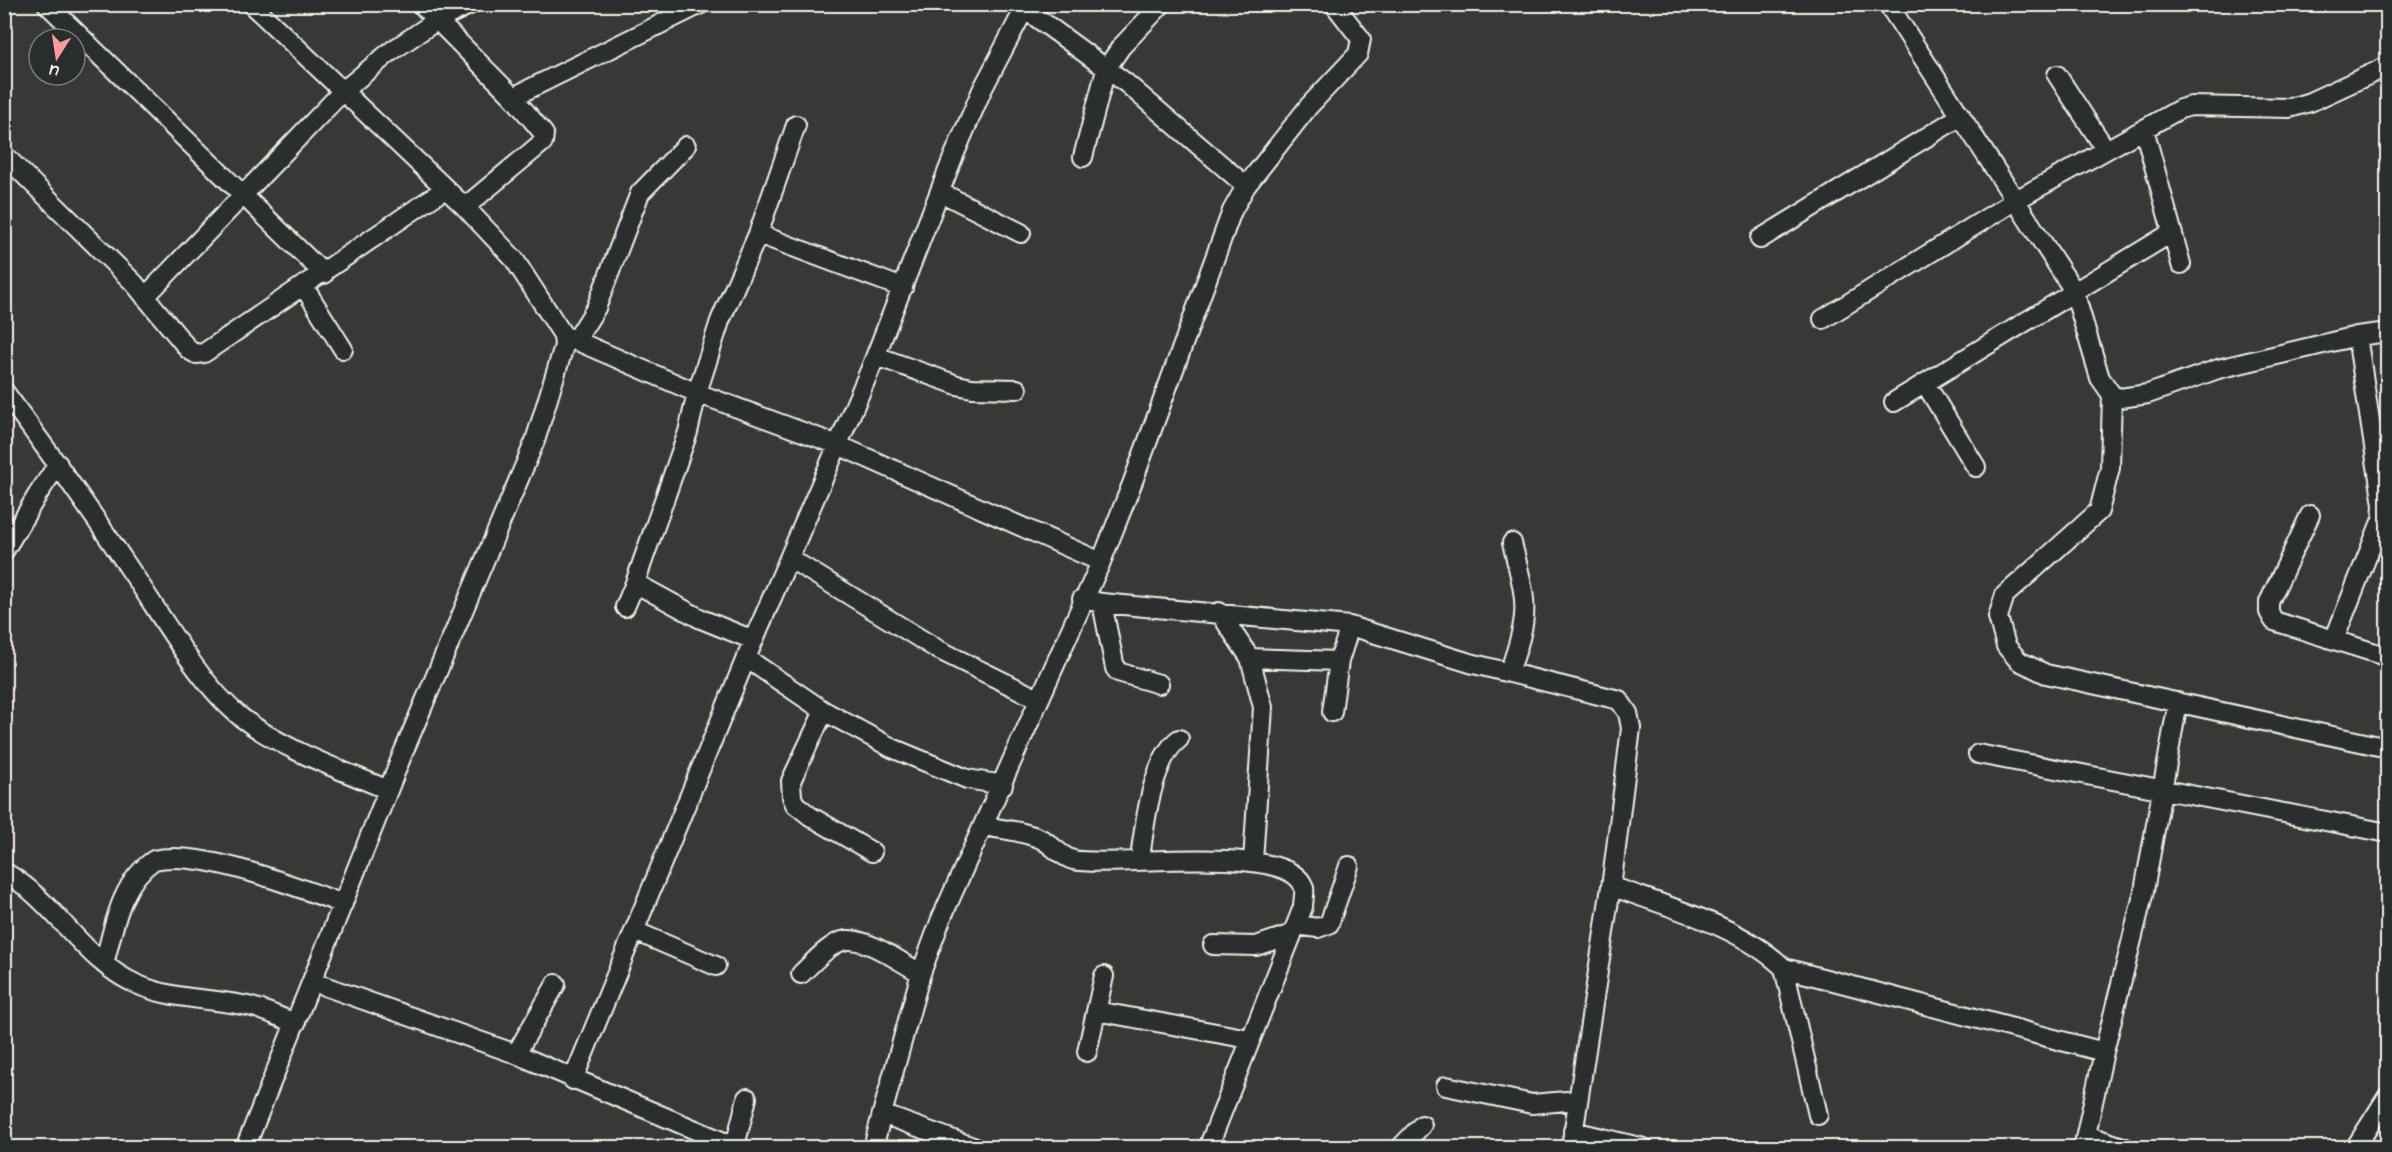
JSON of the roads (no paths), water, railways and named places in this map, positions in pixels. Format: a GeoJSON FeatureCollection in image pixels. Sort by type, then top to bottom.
{"type":"FeatureCollection","features":[{"type":"Feature","properties":{"kind":"street"},"geometry":{"type":"LineString","coordinates":[[47,4],[324,274]]}},
{"type":"Feature","properties":{"kind":"street"},"geometry":{"type":"LineString","coordinates":[[250,4],[465,207],[514,259],[570,337],[697,393],[838,445],[1101,562]]}},
{"type":"Feature","properties":{"kind":"street"},"geometry":{"type":"LineString","coordinates":[[421,4],[513,96],[544,134],[543,142],[465,207]]}},
{"type":"Feature","properties":{"kind":"street"},"geometry":{"type":"LineString","coordinates":[[145,297],[343,91],[390,52],[436,21],[471,4]]}},
{"type":"Feature","properties":{"kind":"street"},"geometry":{"type":"LineString","coordinates":[[513,96],[701,4]]}},
{"type":"Feature","properties":{"kind":"street"},"geometry":{"type":"LineString","coordinates":[[1083,157],[1106,69],[1121,47],[1162,4]]}},
{"type":"Feature","properties":{"kind":"street"},"geometry":{"type":"LineString","coordinates":[[873,1148],[921,973],[941,919],[1003,785],[1082,599],[1101,562],[1232,211],[1246,186],[1309,106],[1358,54],[1361,39],[1334,4]]}},
{"type":"Feature","properties":{"kind":"street"},"geometry":{"type":"LineString","coordinates":[[1888,4],[2074,291],[2083,314],[2100,378],[2112,395],[2120,398],[2148,394],[2218,369],[2357,336],[2388,332]]}},
{"type":"Feature","properties":{"kind":"street"},"geometry":{"type":"LineString","coordinates":[[573,1080],[753,640],[876,356],[982,90],[1023,6],[1106,69],[1246,186]]}},
{"type":"Feature","properties":{"kind":"street"},"geometry":{"type":"LineString","coordinates":[[1823,319],[2016,200],[2144,129],[2191,106],[2290,108],[2310,102],[2388,66]]}},
{"type":"Feature","properties":{"kind":"street"},"geometry":{"type":"LineString","coordinates":[[2057,75],[2106,150]]}},
{"type":"Feature","properties":{"kind":"street"},"geometry":{"type":"LineString","coordinates":[[1760,239],[1961,116]]}},
{"type":"Feature","properties":{"kind":"street"},"geometry":{"type":"LineString","coordinates":[[626,607],[688,432],[697,393],[720,321],[758,234],[796,125]]}},
{"type":"Feature","properties":{"kind":"street"},"geometry":{"type":"LineString","coordinates":[[2144,129],[2181,264]]}},
{"type":"Feature","properties":{"kind":"street"},"geometry":{"type":"LineString","coordinates":[[245,1148],[388,790],[535,441],[570,337],[596,308],[640,193],[686,146]]}},
{"type":"Feature","properties":{"kind":"street"},"geometry":{"type":"LineString","coordinates":[[4,155],[145,297],[189,350],[200,355],[324,274],[446,189]]}},
{"type":"Feature","properties":{"kind":"street"},"geometry":{"type":"LineString","coordinates":[[940,192],[1021,233]]}},
{"type":"Feature","properties":{"kind":"street"},"geometry":{"type":"LineString","coordinates":[[1894,402],[2171,233]]}},
{"type":"Feature","properties":{"kind":"street"},"geometry":{"type":"LineString","coordinates":[[758,234],[903,288]]}},
{"type":"Feature","properties":{"kind":"street"},"geometry":{"type":"LineString","coordinates":[[304,287],[343,349]]}},
{"type":"Feature","properties":{"kind":"street"},"geometry":{"type":"LineString","coordinates":[[2334,640],[2382,519],[2383,505],[2357,336]]}},
{"type":"Feature","properties":{"kind":"street"},"geometry":{"type":"LineString","coordinates":[[876,356],[957,385],[972,388],[1017,389]]}},
{"type":"Feature","properties":{"kind":"street"},"geometry":{"type":"LineString","coordinates":[[1925,383],[1976,467]]}},
{"type":"Feature","properties":{"kind":"street"},"geometry":{"type":"LineString","coordinates":[[4,390],[58,464],[215,692],[240,717],[267,735],[388,790]]}},
{"type":"Feature","properties":{"kind":"street"},"geometry":{"type":"LineString","coordinates":[[2112,395],[2110,468],[2099,511],[2005,595],[1998,618],[2006,646],[2019,661],[2046,674],[2388,748]]}},
{"type":"Feature","properties":{"kind":"street"},"geometry":{"type":"LineString","coordinates":[[4,551],[58,464]]}},
{"type":"Feature","properties":{"kind":"street"},"geometry":{"type":"LineString","coordinates":[[2310,515],[2269,602],[2269,612],[2274,621],[2388,657]]}},
{"type":"Feature","properties":{"kind":"street"},"geometry":{"type":"LineString","coordinates":[[1509,672],[1522,637],[1526,599],[1512,543]]}},
{"type":"Feature","properties":{"kind":"street"},"geometry":{"type":"LineString","coordinates":[[789,558],[938,650],[1038,699]]}},
{"type":"Feature","properties":{"kind":"street"},"geometry":{"type":"LineString","coordinates":[[635,583],[701,619],[753,640]]}},
{"type":"Feature","properties":{"kind":"street"},"geometry":{"type":"LineString","coordinates":[[1082,599],[1102,603],[1219,612],[1350,626],[1440,654],[1619,700],[1628,713],[1631,728],[1611,886],[1572,1139],[1644,1148]]}},
{"type":"Feature","properties":{"kind":"street"},"geometry":{"type":"LineString","coordinates":[[1102,603],[1115,668],[1118,672],[1160,684]]}},
{"type":"Feature","properties":{"kind":"street"},"geometry":{"type":"LineString","coordinates":[[1219,612],[1250,658],[1263,708],[1253,862]]}},
{"type":"Feature","properties":{"kind":"street"},"geometry":{"type":"LineString","coordinates":[[1332,712],[1339,661],[1350,626]]}},
{"type":"Feature","properties":{"kind":"street"},"geometry":{"type":"LineString","coordinates":[[746,658],[824,711],[935,768],[967,779],[1003,785]]}},
{"type":"Feature","properties":{"kind":"street"},"geometry":{"type":"LineString","coordinates":[[1250,658],[1339,661]]}},
{"type":"Feature","properties":{"kind":"street"},"geometry":{"type":"LineString","coordinates":[[2126,1148],[2085,1141],[2104,1052],[2144,891],[2178,702]]}},
{"type":"Feature","properties":{"kind":"street"},"geometry":{"type":"LineString","coordinates":[[824,711],[791,781],[792,797],[795,804],[810,816],[872,852]]}},
{"type":"Feature","properties":{"kind":"street"},"geometry":{"type":"LineString","coordinates":[[1140,859],[1147,804],[1155,781],[1170,751],[1179,739]]}},
{"type":"Feature","properties":{"kind":"street"},"geometry":{"type":"LineString","coordinates":[[1978,754],[2388,833]]}},
{"type":"Feature","properties":{"kind":"street"},"geometry":{"type":"LineString","coordinates":[[984,826],[1041,839],[1072,860],[1253,862],[1274,865],[1292,874],[1301,882],[1304,889],[1303,907],[1249,1039],[1208,1148]]}},
{"type":"Feature","properties":{"kind":"street"},"geometry":{"type":"LineString","coordinates":[[104,964],[115,920],[133,878],[154,860],[197,860],[269,877],[343,903]]}},
{"type":"Feature","properties":{"kind":"street"},"geometry":{"type":"LineString","coordinates":[[1213,945],[1256,946],[1294,929],[1318,928],[1329,924],[1349,866]]}},
{"type":"Feature","properties":{"kind":"street"},"geometry":{"type":"LineString","coordinates":[[4,872],[57,916],[104,964],[136,984],[186,998],[249,1006],[296,1023]]}},
{"type":"Feature","properties":{"kind":"street"},"geometry":{"type":"LineString","coordinates":[[1611,886],[1742,936],[1766,951],[1784,968],[2104,1052]]}},
{"type":"Feature","properties":{"kind":"street"},"geometry":{"type":"LineString","coordinates":[[635,931],[716,966]]}},
{"type":"Feature","properties":{"kind":"street"},"geometry":{"type":"LineString","coordinates":[[801,974],[824,952],[846,940],[865,943],[921,973]]}},
{"type":"Feature","properties":{"kind":"street"},"geometry":{"type":"LineString","coordinates":[[1784,968],[1818,1115]]}},
{"type":"Feature","properties":{"kind":"street"},"geometry":{"type":"LineString","coordinates":[[1087,1052],[1104,976]]}},
{"type":"Feature","properties":{"kind":"street"},"geometry":{"type":"LineString","coordinates":[[313,982],[516,1054],[573,1080],[737,1147],[747,1098]]}},
{"type":"Feature","properties":{"kind":"street"},"geometry":{"type":"LineString","coordinates":[[516,1054],[556,984]]}},
{"type":"Feature","properties":{"kind":"street"},"geometry":{"type":"LineString","coordinates":[[1096,1011],[1249,1039]]}},
{"type":"Feature","properties":{"kind":"street"},"geometry":{"type":"LineString","coordinates":[[1446,1086],[1532,1104],[1578,1100]]}},
{"type":"Feature","properties":{"kind":"street"},"geometry":{"type":"LineString","coordinates":[[2355,1148],[2388,1096]]}},
{"type":"Feature","properties":{"kind":"street"},"geometry":{"type":"LineString","coordinates":[[882,1114],[976,1148]]}},
{"type":"Feature","properties":{"kind":"street"},"geometry":{"type":"LineString","coordinates":[[1400,1148],[1422,1125]]}}]}
